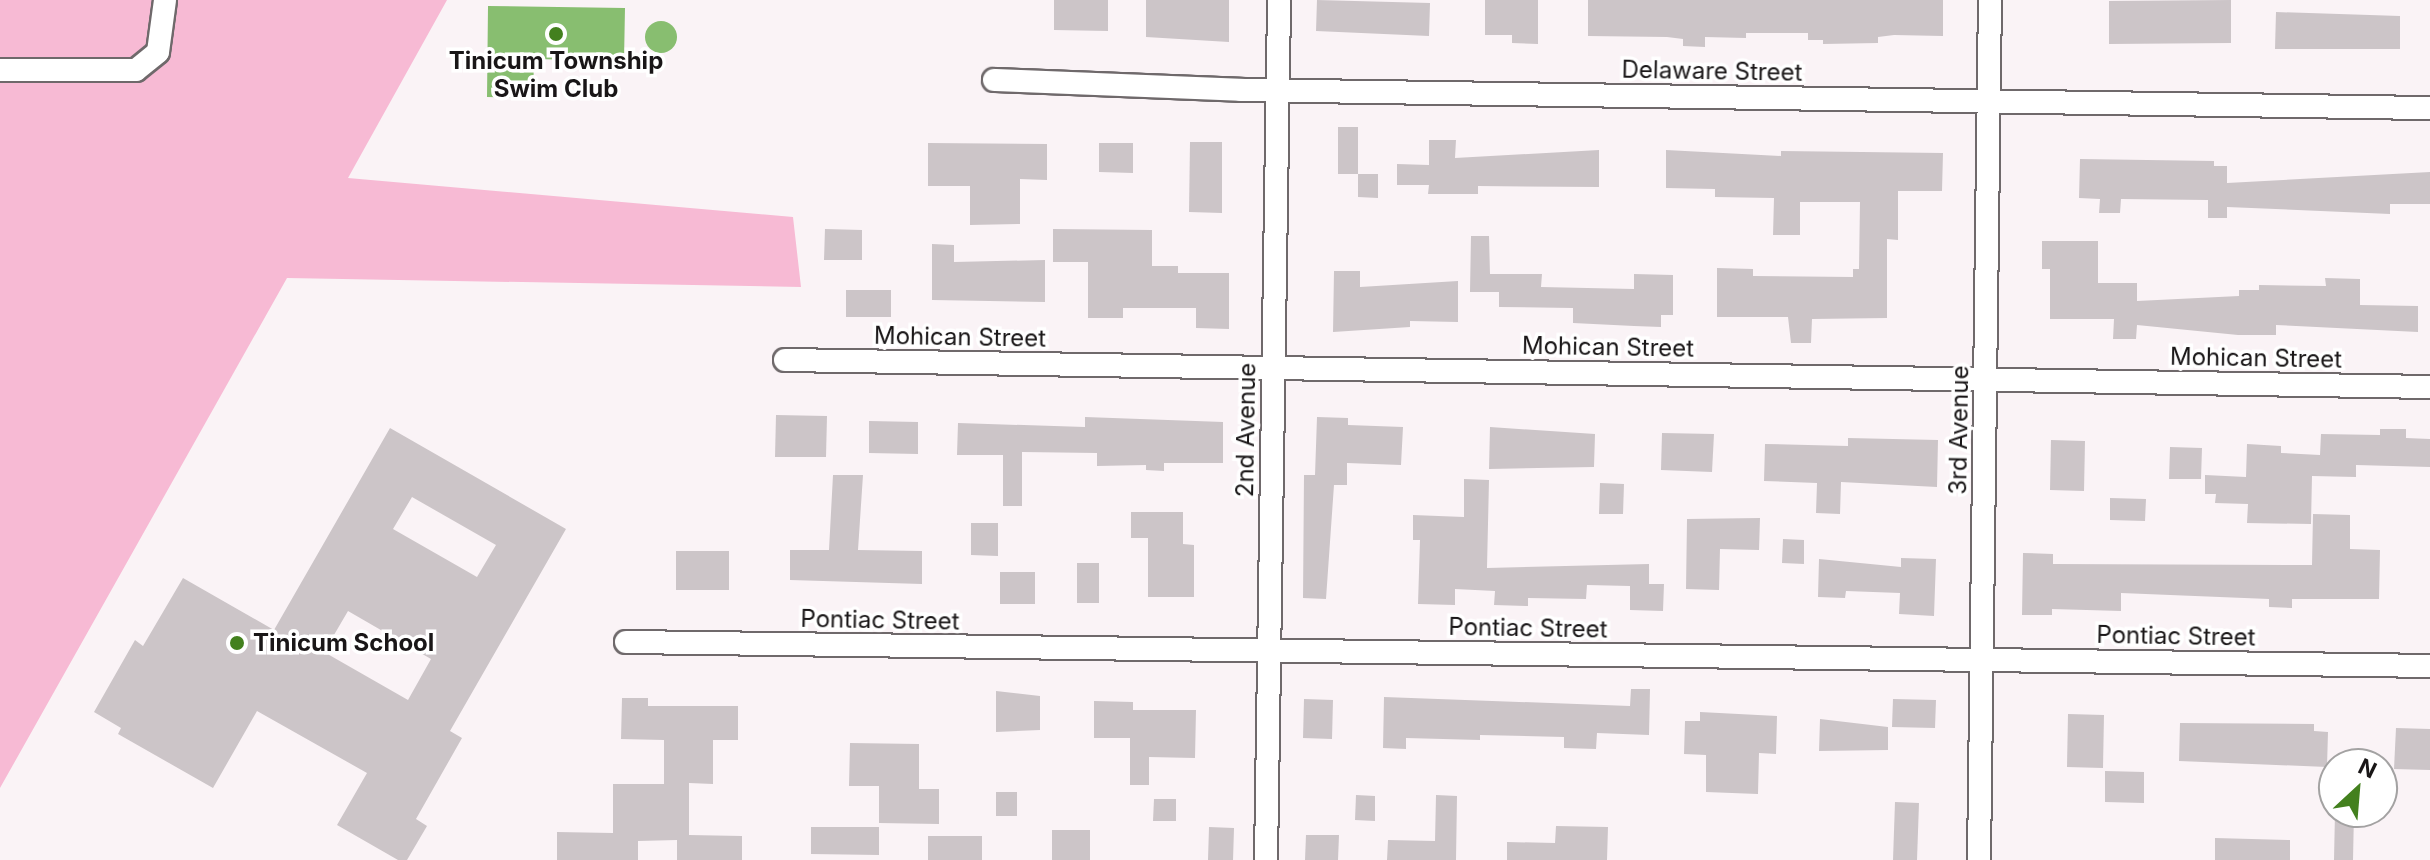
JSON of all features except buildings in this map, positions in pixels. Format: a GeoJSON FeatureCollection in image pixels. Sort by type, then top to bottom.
{"type":"FeatureCollection","features":[{"type":"Feature","properties":{"kind":"street"},"geometry":{"type":"LineString","coordinates":[[0,70],[136,70],[158,52],[165,0]]}},
{"type":"Feature","properties":{"kind":"street","name":"2nd Avenue"},"geometry":{"type":"LineString","coordinates":[[1266,860],[1279,0]]}},
{"type":"Feature","properties":{"kind":"street","name":"3rd Avenue"},"geometry":{"type":"LineString","coordinates":[[1979,860],[1990,0]]}},
{"type":"Feature","properties":{"kind":"street","name":"Delaware Street"},"geometry":{"type":"LineString","coordinates":[[994,80],[1277,90],[2430,108]]}},
{"type":"Feature","properties":{"kind":"street","name":"Mohican Street"},"geometry":{"type":"LineString","coordinates":[[785,360],[2430,387]]}},
{"type":"Feature","properties":{"kind":"street","name":"Pontiac Street"},"geometry":{"type":"LineString","coordinates":[[626,642],[2430,666]]}},
{"type":"Feature","properties":{"kind":"shaded area"},"geometry":{"type":"Polygon","coordinates":[[[0,0],[447,0],[348,178],[793,217],[801,287],[287,278],[0,788],[0,0]]]}},
{"type":"Feature","properties":{"kind":"shaded area","name":"Tinicum Township Swim Club"},"geometry":{"type":"Polygon","coordinates":[[[488,6],[625,8],[624,61],[534,59],[533,98],[487,97],[488,6]]]}},
{"type":"Feature","properties":{"kind":"shaded area"},"geometry":{"type":"Polygon","coordinates":[[[661,21],[673,25],[677,37],[673,49],[661,53],[649,49],[645,37],[649,25],[661,21]]]}},
{"type":"Feature","properties":{"kind":"place","name":"Tinicum Township Swim Club"},"geometry":{"type":"Point","coordinates":[556,34]}},
{"type":"Feature","properties":{"kind":"place","name":"Tinicum School"},"geometry":{"type":"Point","coordinates":[237,643]}}]}
